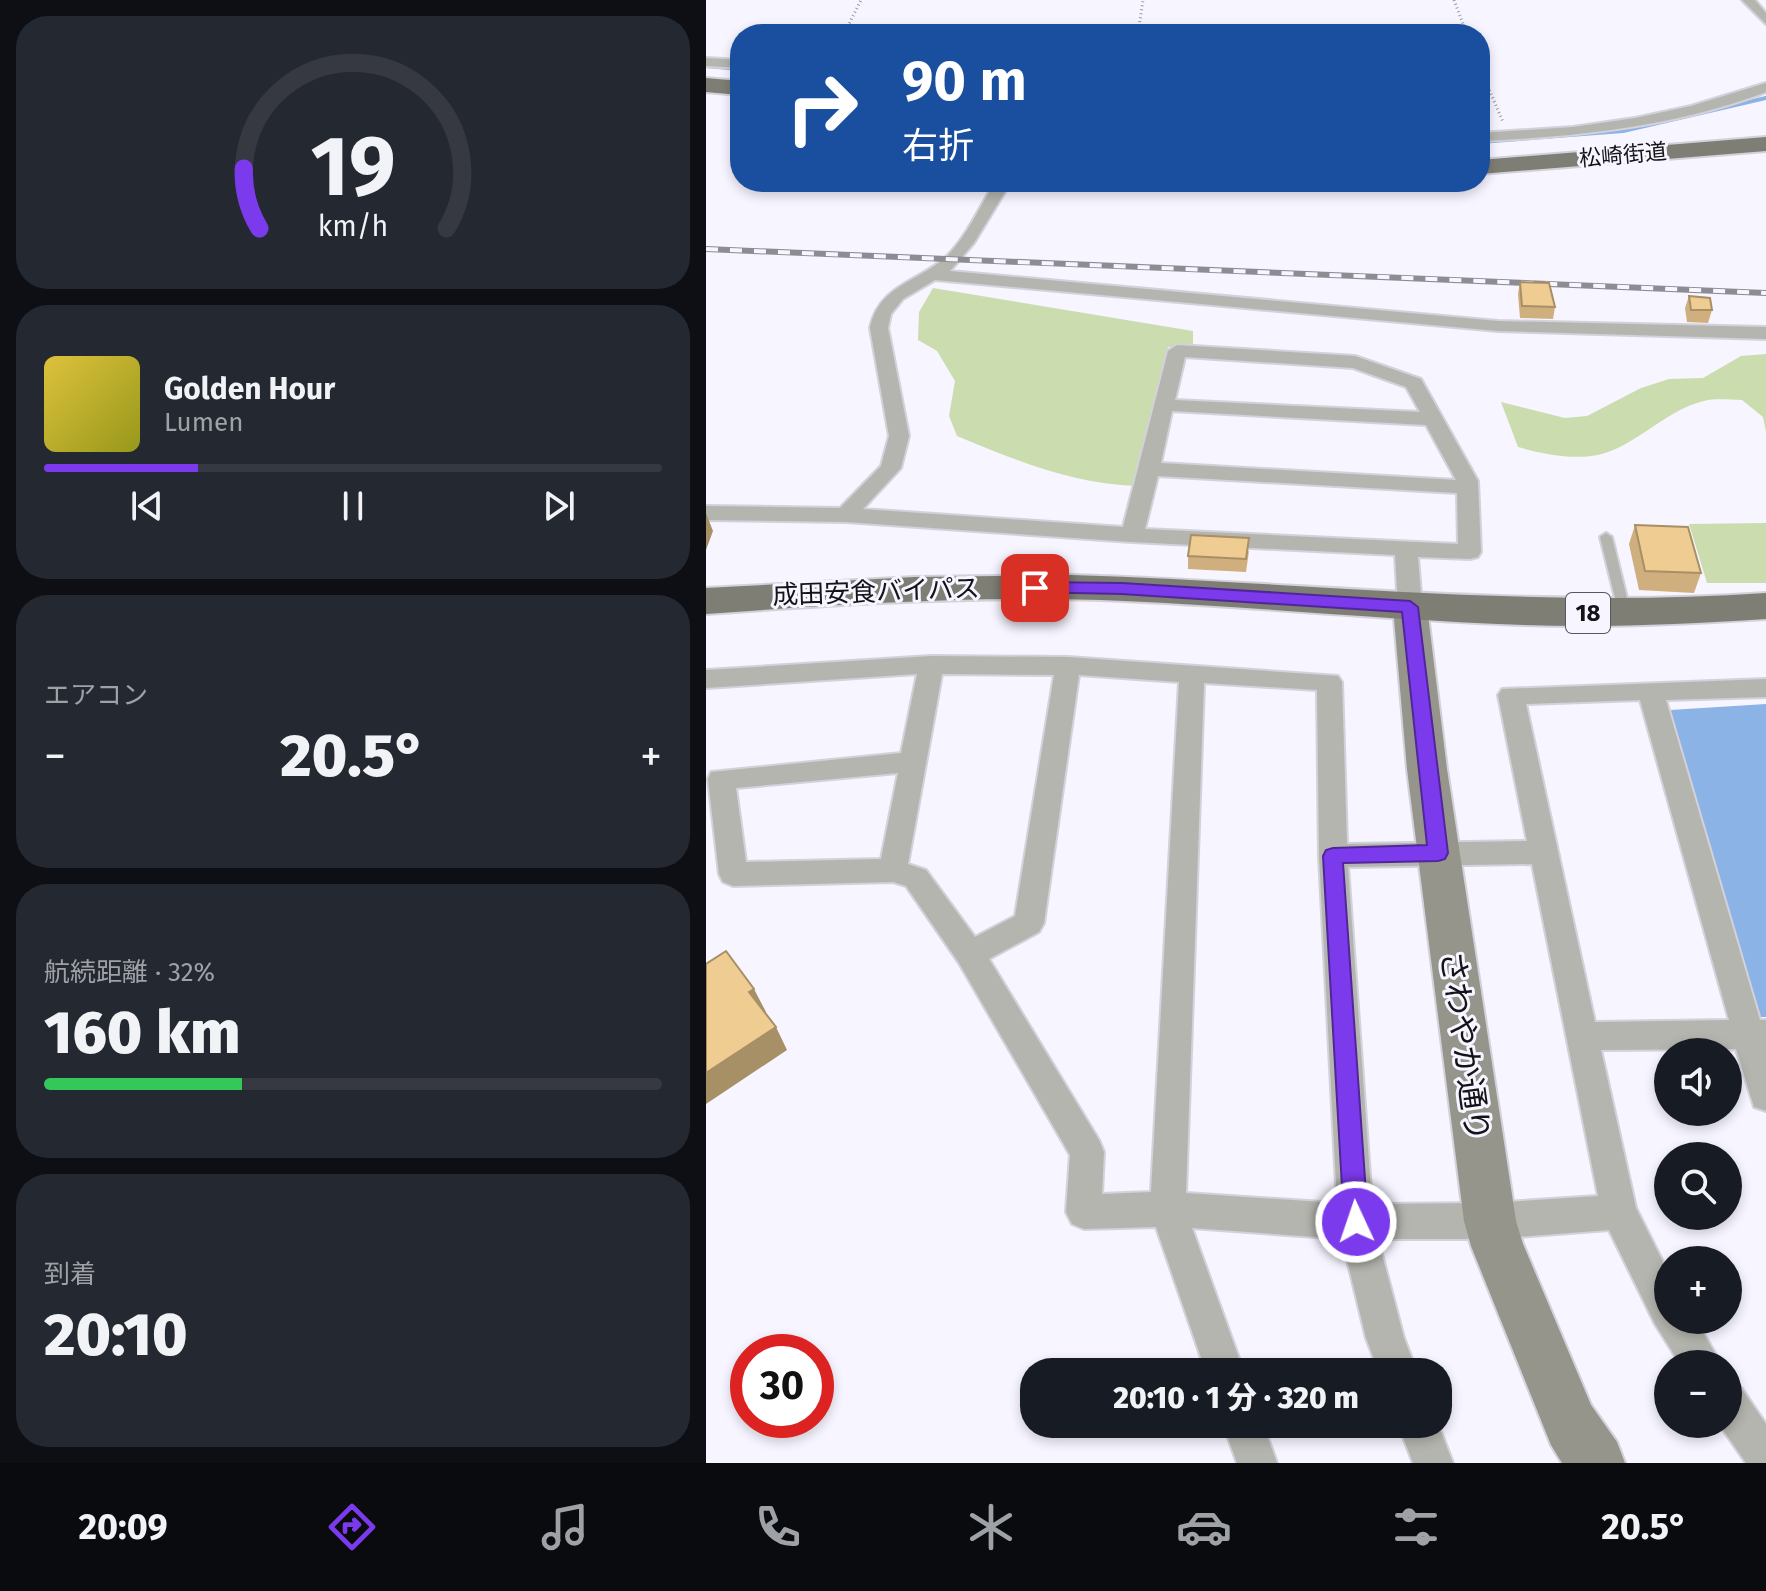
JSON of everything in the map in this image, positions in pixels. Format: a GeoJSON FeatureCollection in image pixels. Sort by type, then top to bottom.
{"type":"FeatureCollection","features":[{"type":"Feature","properties":{"kind":"main road"},"geometry":{"type":"LineString","coordinates":[[706,85],[730,87]]}},
{"type":"Feature","properties":{"kind":"main road","name":"松崎街道"},"geometry":{"type":"LineString","coordinates":[[1490,160],[1513,145],[1766,144]]}},
{"type":"Feature","properties":{"kind":"main road","name":"成田安食バイパス"},"geometry":{"type":"LineString","coordinates":[[706,601],[918,586],[1308,591],[1410,607],[1625,614],[1766,606]]}},
{"type":"Feature","properties":{"kind":"street"},"geometry":{"type":"LineString","coordinates":[[1748,0],[1766,20]]}},
{"type":"Feature","properties":{"kind":"street"},"geometry":{"type":"LineString","coordinates":[[706,62],[730,63]]}},
{"type":"Feature","properties":{"kind":"street"},"geometry":{"type":"LineString","coordinates":[[1490,139],[1513,145],[1645,122],[1705,108],[1766,87]]}},
{"type":"Feature","properties":{"kind":"street"},"geometry":{"type":"LineString","coordinates":[[846,515],[891,468],[899,436],[879,328],[880,314],[889,299],[953,259],[997,192]]}},
{"type":"Feature","properties":{"kind":"street"},"geometry":{"type":"LineString","coordinates":[[931,274],[1498,326],[1766,333]]}},
{"type":"Feature","properties":{"kind":"street"},"geometry":{"type":"LineString","coordinates":[[706,513],[846,515],[1132,535],[1470,552],[1467,487],[1414,383],[1355,362],[1177,351],[1162,405],[1151,469],[1132,535]]}},
{"type":"Feature","properties":{"kind":"street"},"geometry":{"type":"LineString","coordinates":[[1162,405],[1432,419]]}},
{"type":"Feature","properties":{"kind":"street"},"geometry":{"type":"LineString","coordinates":[[1151,469],[1467,487]]}},
{"type":"Feature","properties":{"kind":"street"},"geometry":{"type":"LineString","coordinates":[[1406,550],[1410,607]]}},
{"type":"Feature","properties":{"kind":"street","name":"さわやか通り"},"geometry":{"type":"LineString","coordinates":[[1410,607],[1438,853],[1490,1221],[1497,1246],[1571,1425],[1596,1463]]}},
{"type":"Feature","properties":{"kind":"street"},"geometry":{"type":"LineString","coordinates":[[893,870],[931,665]]}},
{"type":"Feature","properties":{"kind":"street"},"geometry":{"type":"LineString","coordinates":[[706,679],[931,665],[1068,666],[1329,682],[1333,856],[1356,1222],[1393,1358]]}},
{"type":"Feature","properties":{"kind":"street"},"geometry":{"type":"LineString","coordinates":[[970,954],[1029,923],[1068,666]]}},
{"type":"Feature","properties":{"kind":"street"},"geometry":{"type":"LineString","coordinates":[[1192,675],[1168,1209],[1220,1358]]}},
{"type":"Feature","properties":{"kind":"street"},"geometry":{"type":"LineString","coordinates":[[1654,1283],[1619,1212],[1511,695],[1766,688]]}},
{"type":"Feature","properties":{"kind":"street"},"geometry":{"type":"LineString","coordinates":[[1651,693],[1756,1034],[1766,1096]]}},
{"type":"Feature","properties":{"kind":"street"},"geometry":{"type":"LineString","coordinates":[[913,762],[721,779],[733,874],[893,870],[916,878],[970,954],[1087,1152],[1084,1212],[1168,1209],[1356,1222],[1490,1221],[1619,1212]]}},
{"type":"Feature","properties":{"kind":"street"},"geometry":{"type":"LineString","coordinates":[[1333,856],[1544,852]]}},
{"type":"Feature","properties":{"kind":"street"},"geometry":{"type":"LineString","coordinates":[[1580,1036],[1756,1034]]}},
{"type":"Feature","properties":{"kind":"street"},"geometry":{"type":"LineString","coordinates":[[1742,1423],[1766,1458]]}},
{"type":"Feature","properties":{"kind":"street"},"geometry":{"type":"LineString","coordinates":[[1248,1438],[1257,1463]]}},
{"type":"Feature","properties":{"kind":"street"},"geometry":{"type":"LineString","coordinates":[[1423,1438],[1433,1463]]}},
{"type":"Feature","properties":{"kind":"lane"},"geometry":{"type":"LineString","coordinates":[[1606,537],[1625,614]]}},
{"type":"Feature","properties":{"kind":"path"},"geometry":{"type":"LineString","coordinates":[[849,24],[861,0]]}},
{"type":"Feature","properties":{"kind":"path"},"geometry":{"type":"LineString","coordinates":[[1139,24],[1143,0]]}},
{"type":"Feature","properties":{"kind":"path"},"geometry":{"type":"LineString","coordinates":[[1454,0],[1463,24]]}},
{"type":"Feature","properties":{"kind":"path"},"geometry":{"type":"LineString","coordinates":[[1490,91],[1513,145]]}},
{"type":"Feature","properties":{"kind":"green space"},"geometry":{"type":"Polygon","coordinates":[[[933,288],[1193,331],[1193,349],[1168,347],[1137,486],[1067,476],[957,436],[949,416],[955,381],[937,351],[918,340],[919,312],[933,288]]]}},
{"type":"Feature","properties":{"kind":"green space"},"geometry":{"type":"Polygon","coordinates":[[[1766,354],[1766,432],[1763,417],[1742,400],[1709,400],[1676,412],[1612,450],[1598,455],[1558,456],[1518,447],[1501,402],[1565,418],[1587,416],[1641,388],[1669,379],[1703,378],[1741,356],[1766,354]]]}},
{"type":"Feature","properties":{"kind":"green space"},"geometry":{"type":"Polygon","coordinates":[[[1766,523],[1766,583],[1707,583],[1689,524],[1766,523]]]}},
{"type":"Feature","properties":{"kind":"water"},"geometry":{"type":"Polygon","coordinates":[[[1766,704],[1766,1017],[1759,1017],[1670,710],[1766,704]]]}},
{"type":"Feature","properties":{"kind":"building"},"geometry":{"type":"Polygon","coordinates":[[[1520,282],[1549,283],[1555,307],[1522,306],[1520,282]]]}},
{"type":"Feature","properties":{"kind":"building"},"geometry":{"type":"Polygon","coordinates":[[[1689,296],[1710,298],[1712,310],[1691,310],[1689,296]]]}},
{"type":"Feature","properties":{"kind":"building"},"geometry":{"type":"Polygon","coordinates":[[[1635,525],[1688,527],[1701,573],[1645,571],[1635,525]]]}},
{"type":"Feature","properties":{"kind":"building"},"geometry":{"type":"Polygon","coordinates":[[[1191,535],[1249,538],[1246,559],[1188,556],[1191,535]]]}},
{"type":"Feature","properties":{"kind":"building"},"geometry":{"type":"Polygon","coordinates":[[[726,951],[754,989],[749,992],[776,1027],[706,1073],[706,964],[726,951]]]}},
{"type":"Feature","properties":{"kind":"waterway"},"geometry":{"type":"LineString","coordinates":[[706,66],[730,68]]}},
{"type":"Feature","properties":{"kind":"waterway"},"geometry":{"type":"LineString","coordinates":[[1490,141],[1623,131],[1766,98]]}},
{"type":"Feature","properties":{"kind":"railway"},"geometry":{"type":"LineString","coordinates":[[706,249],[1766,293]]}},
{"type":"Feature","properties":{"kind":"route"},"geometry":{"type":"LineString","coordinates":[[1035,588],[1122,589],[1410,607],[1438,853],[1333,856],[1356,1222]]}}]}
